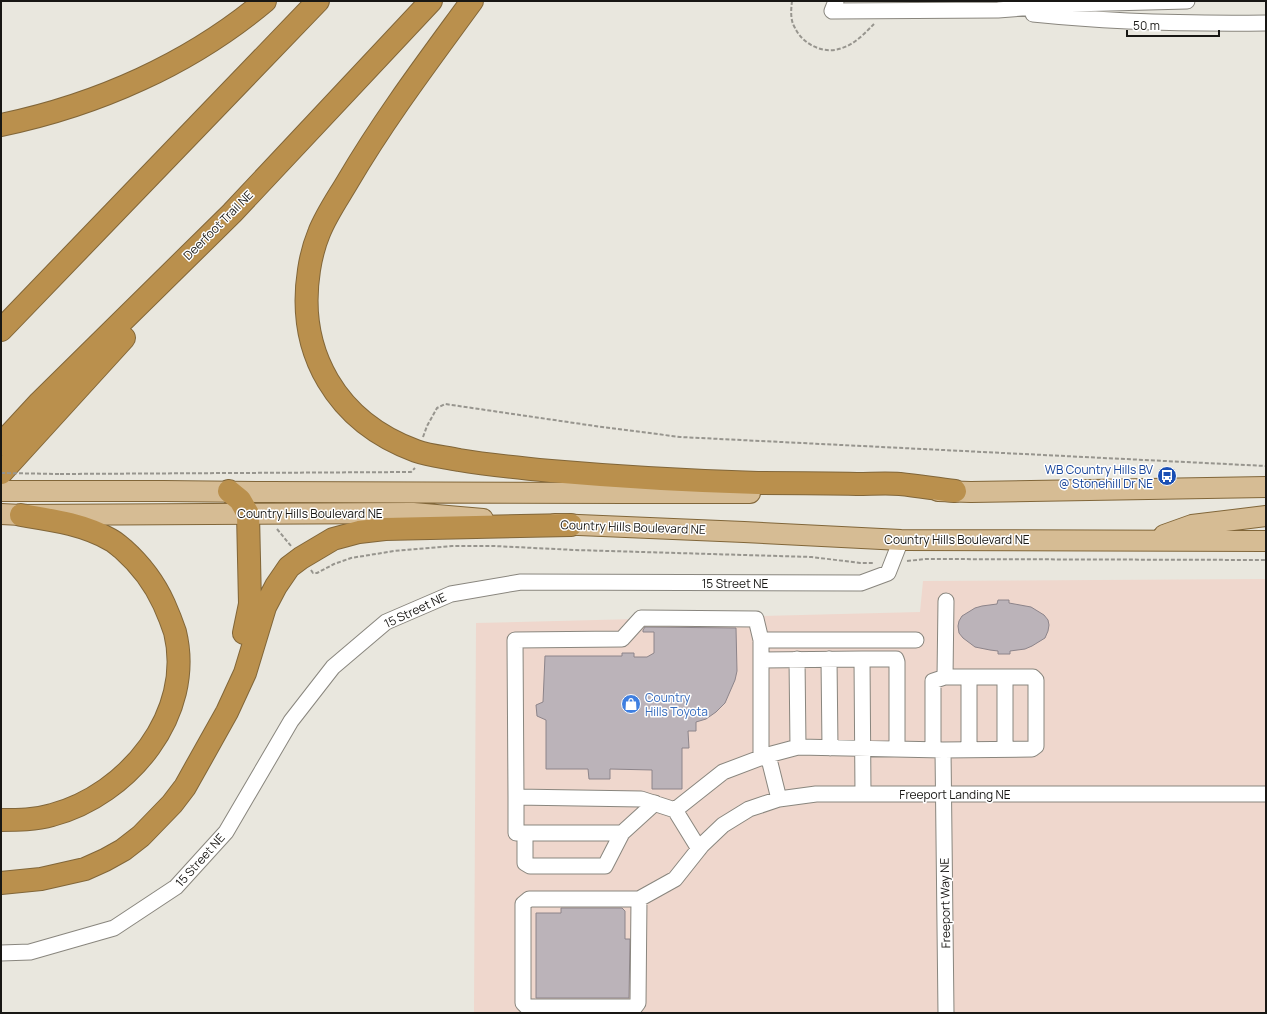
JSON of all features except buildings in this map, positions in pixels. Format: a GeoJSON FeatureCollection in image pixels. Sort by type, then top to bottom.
{"type":"FeatureCollection","features":[{"type":"Feature","properties":{"kind":"highway"},"geometry":{"type":"LineString","coordinates":[[1,125],[52,113],[95,98],[156,72],[198,49],[246,17],[265,1]]}},
{"type":"Feature","properties":{"kind":"highway"},"geometry":{"type":"LineString","coordinates":[[1,330],[318,1]]}},
{"type":"Feature","properties":{"kind":"highway","name":"Deerfoot Trail NE"},"geometry":{"type":"LineString","coordinates":[[1,444],[40,402],[232,213],[431,1]]}},
{"type":"Feature","properties":{"kind":"highway"},"geometry":{"type":"LineString","coordinates":[[472,1],[401,97],[364,153],[318,234],[312,254],[307,287],[306,310],[310,337],[317,358],[328,382],[344,404],[367,424],[385,436],[418,451],[487,464],[642,478],[757,483],[899,484],[955,491]]}},
{"type":"Feature","properties":{"kind":"highway"},"geometry":{"type":"LineString","coordinates":[[1,473],[134,327],[232,213]]}},
{"type":"Feature","properties":{"kind":"highway"},"geometry":{"type":"LineString","coordinates":[[41,880],[84,863],[123,840],[156,808],[182,770],[226,692],[242,648],[250,604],[248,514],[240,500],[229,491]]}},
{"type":"Feature","properties":{"kind":"highway"},"geometry":{"type":"LineString","coordinates":[[1,820],[28,820],[52,815],[74,808],[115,784],[134,766],[151,745],[165,721],[174,695],[178,656],[175,633],[158,590],[148,574],[132,557],[112,540],[88,529],[64,522],[8,514]]}},
{"type":"Feature","properties":{"kind":"highway"},"geometry":{"type":"LineString","coordinates":[[1,883],[41,880],[84,869],[105,860],[123,850],[141,836],[172,804],[185,787],[227,712],[245,673],[265,607],[276,586],[289,568],[301,558],[333,539],[365,531],[417,528],[571,525]]}},
{"type":"Feature","properties":{"kind":"main road","name":"Country Hills Boulevard NE"},"geometry":{"type":"LineString","coordinates":[[1,492],[229,491],[633,494],[1266,487]]}},
{"type":"Feature","properties":{"kind":"main road","name":"Country Hills Boulevard NE"},"geometry":{"type":"LineString","coordinates":[[8,514],[413,513],[571,525],[901,540],[1153,540],[1262,542]]}},
{"type":"Feature","properties":{"kind":"main road"},"geometry":{"type":"LineString","coordinates":[[1153,540],[1192,525],[1266,516]]}},
{"type":"Feature","properties":{"kind":"street"},"geometry":{"type":"LineString","coordinates":[[998,10],[1071,4],[1187,1]]}},
{"type":"Feature","properties":{"kind":"street"},"geometry":{"type":"LineString","coordinates":[[834,6],[957,6],[1075,18],[1166,23],[1262,24]]}},
{"type":"Feature","properties":{"kind":"street","name":"15 Street NE"},"geometry":{"type":"LineString","coordinates":[[1,953],[30,952],[114,928],[176,887],[226,832],[291,721],[333,667],[386,622],[451,594],[521,582],[861,583],[888,573],[901,540]]}},
{"type":"Feature","properties":{"kind":"street"},"geometry":{"type":"LineString","coordinates":[[675,810],[723,772],[764,757],[798,748],[938,750],[1032,749],[1036,746],[1036,680],[1033,677],[945,677],[946,602]]}},
{"type":"Feature","properties":{"kind":"street"},"geometry":{"type":"LineString","coordinates":[[622,833],[516,833],[515,640],[622,639],[641,618],[756,619],[761,640],[764,757],[779,799]]}},
{"type":"Feature","properties":{"kind":"street"},"geometry":{"type":"LineString","coordinates":[[761,640],[916,640]]}},
{"type":"Feature","properties":{"kind":"street"},"geometry":{"type":"LineString","coordinates":[[797,659],[798,748]]}},
{"type":"Feature","properties":{"kind":"street"},"geometry":{"type":"LineString","coordinates":[[829,659],[830,748]]}},
{"type":"Feature","properties":{"kind":"street"},"geometry":{"type":"LineString","coordinates":[[862,659],[863,794]]}},
{"type":"Feature","properties":{"kind":"street"},"geometry":{"type":"LineString","coordinates":[[761,660],[896,659],[897,749]]}},
{"type":"Feature","properties":{"kind":"street","name":"Freeport Way NE"},"geometry":{"type":"LineString","coordinates":[[945,677],[933,681],[938,750],[944,794],[946,1013]]}},
{"type":"Feature","properties":{"kind":"street"},"geometry":{"type":"LineString","coordinates":[[969,677],[969,749]]}},
{"type":"Feature","properties":{"kind":"street"},"geometry":{"type":"LineString","coordinates":[[1005,677],[1005,749]]}},
{"type":"Feature","properties":{"kind":"street","name":"Freeport Landing NE"},"geometry":{"type":"LineString","coordinates":[[638,899],[675,879],[699,849],[724,825],[749,809],[779,799],[816,794],[1266,794]]}},
{"type":"Feature","properties":{"kind":"street"},"geometry":{"type":"LineString","coordinates":[[516,798],[641,799],[675,810],[699,849]]}},
{"type":"Feature","properties":{"kind":"street"},"geometry":{"type":"LineString","coordinates":[[525,833],[525,864],[530,866],[605,866],[622,833],[655,803]]}},
{"type":"Feature","properties":{"kind":"street"},"geometry":{"type":"LineString","coordinates":[[529,899],[638,899],[638,1003],[634,1007],[527,1007],[523,1003],[523,904],[529,899]]}},
{"type":"Feature","properties":{"kind":"path"},"geometry":{"type":"LineString","coordinates":[[792,1],[790,10],[794,28],[799,35],[816,48],[834,50],[847,47],[853,44],[874,24],[879,22]]}},
{"type":"Feature","properties":{"kind":"path"},"geometry":{"type":"LineString","coordinates":[[1,473],[411,472],[415,468],[418,451],[427,426],[437,408],[445,404],[680,437],[1266,466]]}},
{"type":"Feature","properties":{"kind":"path"},"geometry":{"type":"LineString","coordinates":[[275,526],[292,548]]}},
{"type":"Feature","properties":{"kind":"path"},"geometry":{"type":"LineString","coordinates":[[308,568],[313,573],[317,573],[334,564],[351,558],[452,546],[494,546],[812,557],[860,563],[926,560],[1266,560]]}},
{"type":"Feature","properties":{"kind":"shaded area"},"geometry":{"type":"Polygon","coordinates":[[[1266,579],[1266,1013],[474,1013],[476,623],[920,612],[923,581],[1266,579]]]}},
{"type":"Feature","properties":{"kind":"place","name":"WB Country Hills BV @ Stonehill Dr NE"},"geometry":{"type":"Point","coordinates":[1167,476]}},
{"type":"Feature","properties":{"kind":"place","name":"Country Hills Toyota"},"geometry":{"type":"Point","coordinates":[631,704]}}]}
